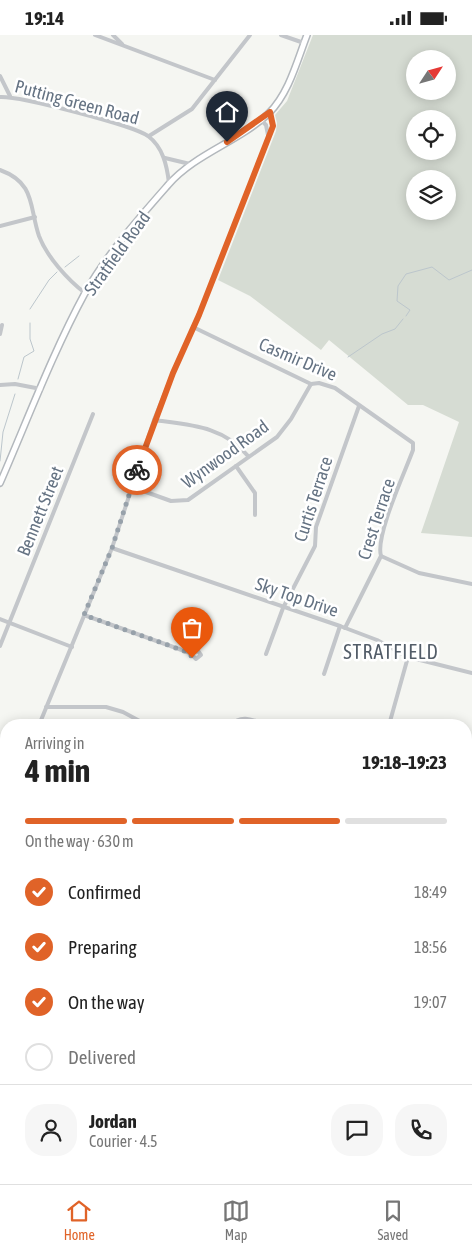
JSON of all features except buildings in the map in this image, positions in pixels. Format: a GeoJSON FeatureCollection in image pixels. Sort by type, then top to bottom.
{"type":"FeatureCollection","features":[{"type":"Feature","properties":{"kind":"main road","name":"Stratfield Road"},"geometry":{"type":"LineString","coordinates":[[0,483],[2,473],[42,389],[64,335],[85,293],[112,253],[169,184],[190,164],[261,120],[270,112],[287,85],[307,35]]}},
{"type":"Feature","properties":{"kind":"street"},"geometry":{"type":"LineString","coordinates":[[95,35],[215,79]]}},
{"type":"Feature","properties":{"kind":"street"},"geometry":{"type":"LineString","coordinates":[[114,35],[123,45]]}},
{"type":"Feature","properties":{"kind":"street"},"geometry":{"type":"LineString","coordinates":[[149,136],[192,109],[250,35]]}},
{"type":"Feature","properties":{"kind":"street"},"geometry":{"type":"LineString","coordinates":[[281,35],[304,43]]}},
{"type":"Feature","properties":{"kind":"street"},"geometry":{"type":"LineString","coordinates":[[0,76],[10,96]]}},
{"type":"Feature","properties":{"kind":"street","name":"Putting Green Road"},"geometry":{"type":"LineString","coordinates":[[0,97],[10,96],[69,111],[136,130],[149,136],[165,158],[169,184]]}},
{"type":"Feature","properties":{"kind":"street"},"geometry":{"type":"LineString","coordinates":[[41,719],[112,548],[154,420],[273,126],[270,112]]}},
{"type":"Feature","properties":{"kind":"street"},"geometry":{"type":"LineString","coordinates":[[261,120],[266,125],[268,135]]}},
{"type":"Feature","properties":{"kind":"street"},"geometry":{"type":"LineString","coordinates":[[165,158],[190,164]]}},
{"type":"Feature","properties":{"kind":"street"},"geometry":{"type":"LineString","coordinates":[[0,170],[24,185],[32,201],[39,236],[47,252],[85,293]]}},
{"type":"Feature","properties":{"kind":"street"},"geometry":{"type":"LineString","coordinates":[[0,226],[35,217]]}},
{"type":"Feature","properties":{"kind":"street"},"geometry":{"type":"LineString","coordinates":[[0,334],[2,325]]}},
{"type":"Feature","properties":{"kind":"street","name":"Casmir Drive"},"geometry":{"type":"LineString","coordinates":[[193,327],[311,384],[319,383],[335,388],[413,443]]}},
{"type":"Feature","properties":{"kind":"street"},"geometry":{"type":"LineString","coordinates":[[0,385],[15,384],[42,389]]}},
{"type":"Feature","properties":{"kind":"street","name":"Wynwood Road"},"geometry":{"type":"LineString","coordinates":[[132,487],[171,501],[188,500],[277,437],[291,419],[311,384]]}},
{"type":"Feature","properties":{"kind":"street","name":"Curtis Terrace"},"geometry":{"type":"LineString","coordinates":[[266,654],[283,607],[315,546],[316,527],[359,406]]}},
{"type":"Feature","properties":{"kind":"street","name":"Bennett Street"},"geometry":{"type":"LineString","coordinates":[[0,646],[93,414]]}},
{"type":"Feature","properties":{"kind":"street"},"geometry":{"type":"LineString","coordinates":[[154,420],[214,430],[238,443],[248,456]]}},
{"type":"Feature","properties":{"kind":"street","name":"Crest Terrace"},"geometry":{"type":"LineString","coordinates":[[345,629],[381,556],[379,549],[384,525],[413,450],[413,443]]}},
{"type":"Feature","properties":{"kind":"street"},"geometry":{"type":"LineString","coordinates":[[236,465],[255,493],[255,515]]}},
{"type":"Feature","properties":{"kind":"street","name":"Sky Top Drive"},"geometry":{"type":"LineString","coordinates":[[112,548],[377,640],[408,657],[472,673]]}},
{"type":"Feature","properties":{"kind":"street"},"geometry":{"type":"LineString","coordinates":[[381,556],[419,573],[472,584]]}},
{"type":"Feature","properties":{"kind":"street"},"geometry":{"type":"LineString","coordinates":[[84,615],[190,653]]}},
{"type":"Feature","properties":{"kind":"street"},"geometry":{"type":"LineString","coordinates":[[0,619],[72,647]]}},
{"type":"Feature","properties":{"kind":"street"},"geometry":{"type":"LineString","coordinates":[[324,674],[340,627]]}},
{"type":"Feature","properties":{"kind":"street"},"geometry":{"type":"LineString","coordinates":[[391,719],[408,657]]}},
{"type":"Feature","properties":{"kind":"street"},"geometry":{"type":"LineString","coordinates":[[46,707],[106,707],[123,712],[136,719]]}},
{"type":"Feature","properties":{"kind":"shaded area"},"geometry":{"type":"Polygon","coordinates":[[[313,35],[472,35],[472,537],[421,533],[459,422],[423,405],[408,405],[329,340],[321,350],[250,296],[218,280],[276,131],[275,115],[287,101],[313,35]]]}},
{"type":"Feature","properties":{"kind":"waterway"},"geometry":{"type":"LineString","coordinates":[[65,267],[79,256]]}},
{"type":"Feature","properties":{"kind":"waterway"},"geometry":{"type":"LineString","coordinates":[[406,316],[410,310],[397,301],[398,286],[406,274],[432,267],[449,280],[472,270]]}},
{"type":"Feature","properties":{"kind":"waterway"},"geometry":{"type":"LineString","coordinates":[[30,309],[49,280],[57,272]]}},
{"type":"Feature","properties":{"kind":"waterway"},"geometry":{"type":"LineString","coordinates":[[348,357],[382,334],[395,329],[403,319]]}},
{"type":"Feature","properties":{"kind":"waterway"},"geometry":{"type":"LineString","coordinates":[[18,379],[24,357],[34,351],[30,339],[30,323]]}},
{"type":"Feature","properties":{"kind":"waterway"},"geometry":{"type":"LineString","coordinates":[[0,461],[3,432],[15,394]]}},
{"type":"Feature","properties":{"kind":"way so far"},"geometry":{"type":"LineString","coordinates":[[137,470],[112,548],[84,615],[190,653],[192,658]]}},
{"type":"Feature","properties":{"kind":"district","name":"STRATFIELD"},"geometry":{"type":"Point","coordinates":[391,651]}},
{"type":"Feature","properties":{"kind":"route"},"geometry":{"type":"LineString","coordinates":[[137,470],[154,420],[199,315],[273,126],[270,112],[246,131],[227,142]]}}]}
